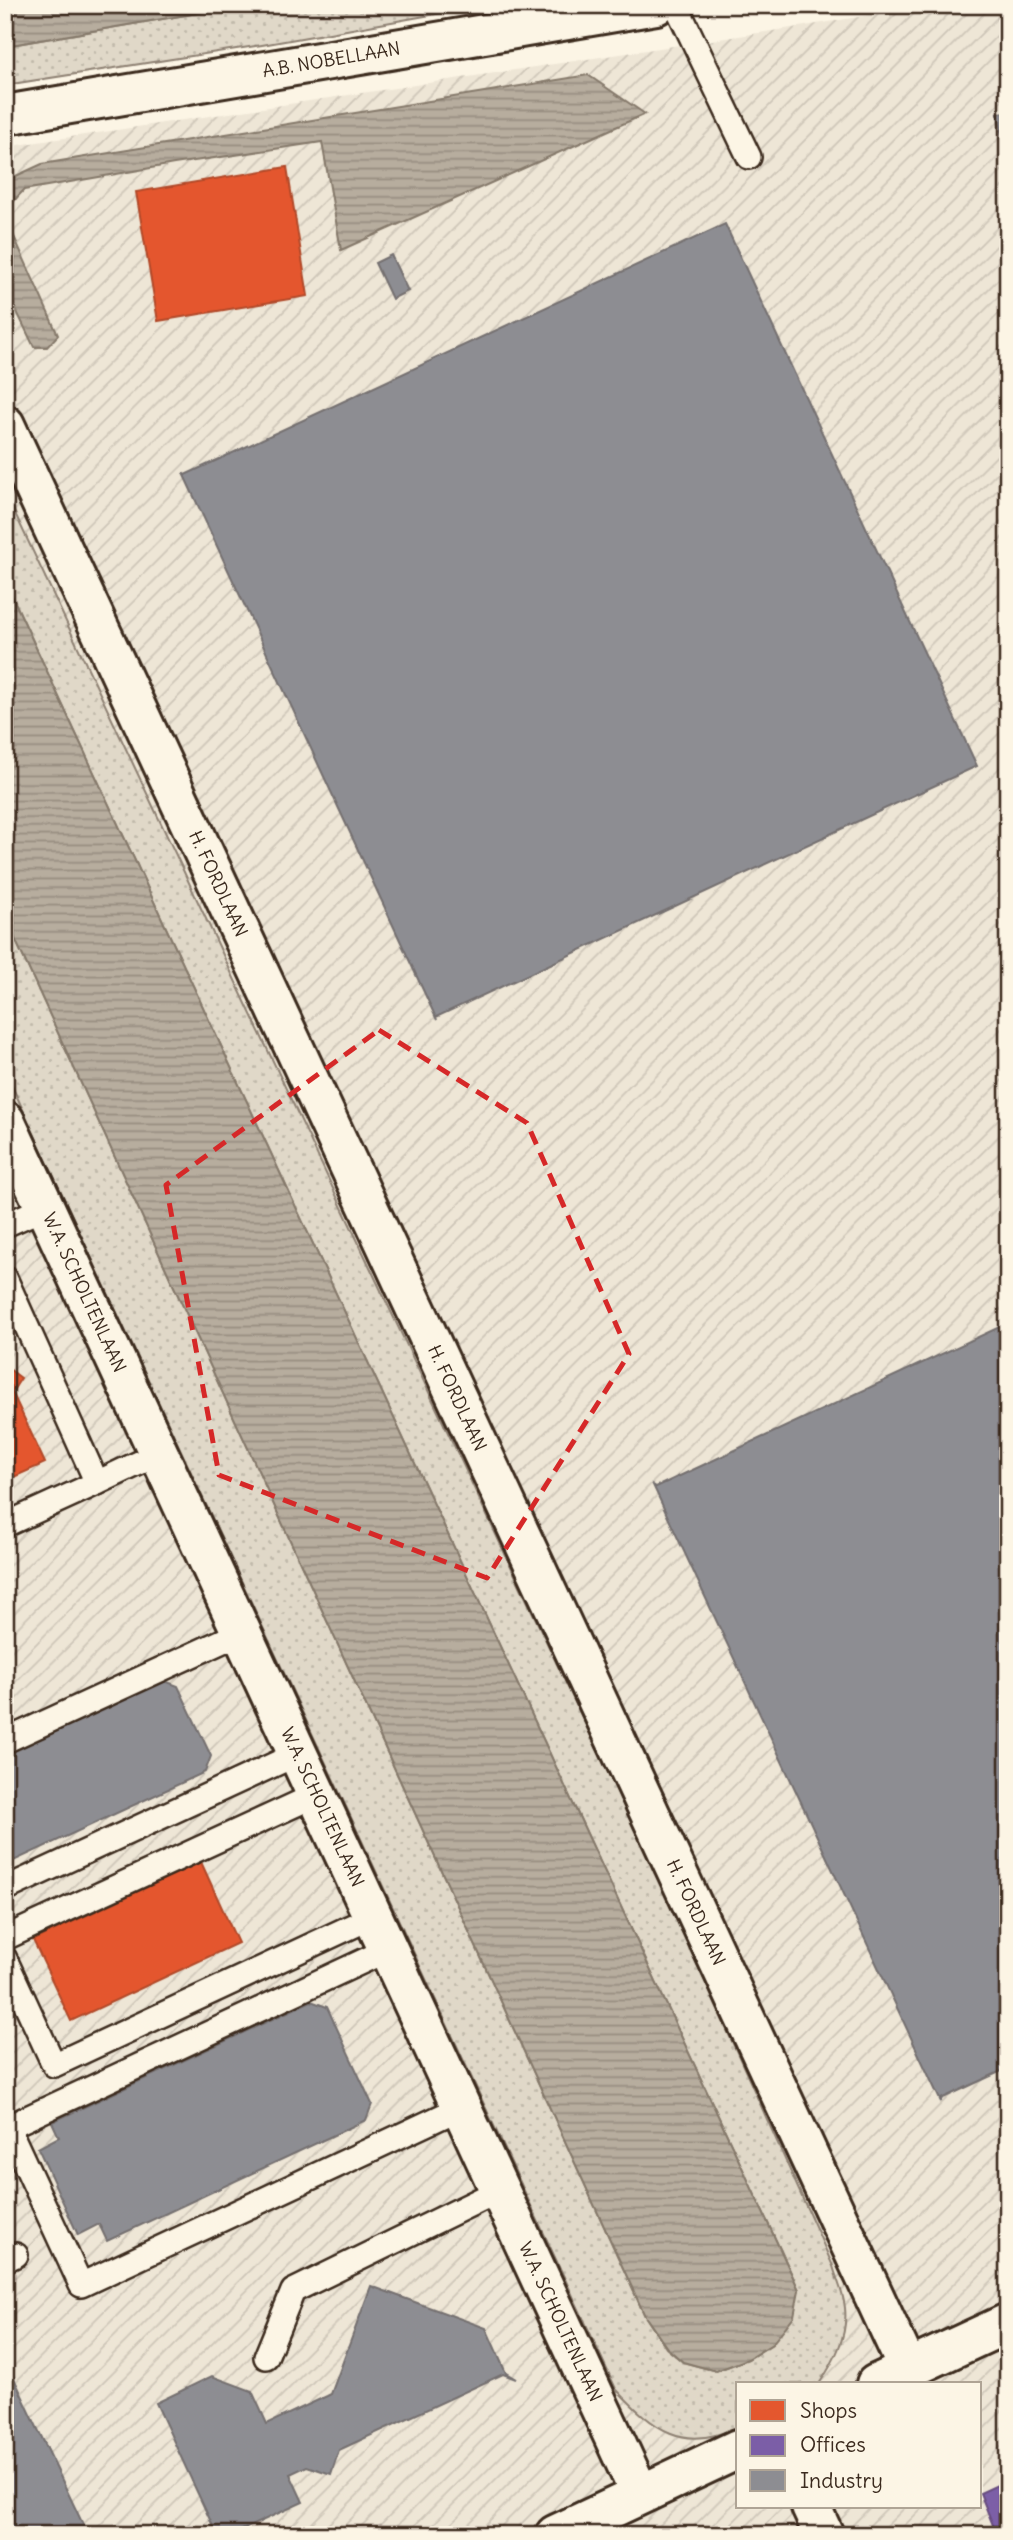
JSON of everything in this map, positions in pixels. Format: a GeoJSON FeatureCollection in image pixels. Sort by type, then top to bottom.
{"type":"FeatureCollection","features":[{"type":"Feature","properties":{"kind":"street","name":"A.B. NOBELLAAN"},"geometry":{"type":"LineString","coordinates":[[5,115],[656,5]]}},
{"type":"Feature","properties":{"kind":"street","name":"H. FORDLAAN"},"geometry":{"type":"LineString","coordinates":[[5,425],[892,2376]]}},
{"type":"Feature","properties":{"kind":"street","name":"W.A. SCHOLTENLAAN"},"geometry":{"type":"LineString","coordinates":[[5,1121],[640,2494]]}},
{"type":"Feature","properties":{"kind":"street"},"geometry":{"type":"LineString","coordinates":[[892,2376],[1008,2323]]}},
{"type":"Feature","properties":{"kind":"street"},"geometry":{"type":"LineString","coordinates":[[555,2535],[736,2450]]}},
{"type":"Feature","properties":{"kind":"street"},"geometry":{"type":"LineString","coordinates":[[811,2508],[824,2535]]}},
{"type":"Feature","properties":{"kind":"lane"},"geometry":{"type":"LineString","coordinates":[[676,5],[749,157]]}},
{"type":"Feature","properties":{"kind":"lane"},"geometry":{"type":"LineString","coordinates":[[5,1225],[46,1207]]}},
{"type":"Feature","properties":{"kind":"lane"},"geometry":{"type":"LineString","coordinates":[[5,1278],[97,1483]]}},
{"type":"Feature","properties":{"kind":"lane"},"geometry":{"type":"LineString","coordinates":[[5,1525],[158,1454]]}},
{"type":"Feature","properties":{"kind":"lane"},"geometry":{"type":"LineString","coordinates":[[5,1741],[240,1633]]}},
{"type":"Feature","properties":{"kind":"lane"},"geometry":{"type":"LineString","coordinates":[[5,1889],[297,1754]]}},
{"type":"Feature","properties":{"kind":"lane"},"geometry":{"type":"LineString","coordinates":[[5,1938],[316,1795]]}},
{"type":"Feature","properties":{"kind":"lane"},"geometry":{"type":"LineString","coordinates":[[5,1959],[54,2065],[379,1934]]}},
{"type":"Feature","properties":{"kind":"lane"},"geometry":{"type":"LineString","coordinates":[[379,1934],[8,2127],[81,2285],[460,2108]]}},
{"type":"Feature","properties":{"kind":"lane"},"geometry":{"type":"LineString","coordinates":[[266,2357],[293,2291],[498,2191]]}},
{"type":"Feature","properties":{"kind":"highlighted area"},"geometry":{"type":"Polygon","coordinates":[[[379,1030],[527,1123],[629,1354],[487,1578],[219,1475],[166,1185],[379,1030]]]}},
{"type":"Feature","properties":{"kind":"shaded area"},"geometry":{"type":"Polygon","coordinates":[[[5,5],[244,5],[5,46],[5,5]]]}},
{"type":"Feature","properties":{"kind":"shaded area"},"geometry":{"type":"Polygon","coordinates":[[[244,5],[487,5],[262,45],[5,85],[5,46],[244,5]]]}},
{"type":"Feature","properties":{"kind":"shaded area"},"geometry":{"type":"Polygon","coordinates":[[[929,5],[1008,5],[1008,2535],[5,2535],[5,147],[929,5]]]}},
{"type":"Feature","properties":{"kind":"shaded area"},"geometry":{"type":"Polygon","coordinates":[[[588,75],[645,114],[341,250],[322,142],[24,190],[12,205],[9,218],[12,232],[58,335],[47,347],[34,347],[5,287],[5,181],[42,164],[588,75]]]}},
{"type":"Feature","properties":{"kind":"shaded area"},"geometry":{"type":"Polygon","coordinates":[[[5,492],[677,1919],[833,2266],[842,2293],[845,2318],[842,2339],[835,2358],[820,2382],[736,2382],[736,2428],[701,2438],[670,2433],[643,2415],[616,2389],[5,1071],[5,917],[645,2316],[666,2348],[683,2362],[716,2371],[748,2359],[772,2344],[799,2290],[5,581],[5,492]]]}},
{"type":"Feature","properties":{"kind":"shaded area"},"geometry":{"type":"Polygon","coordinates":[[[5,581],[799,2290],[794,2316],[772,2344],[748,2359],[716,2371],[683,2362],[667,2348],[645,2316],[5,917],[5,581]]]}},
{"type":"Feature","properties":{"kind":"building: Shops"},"geometry":{"type":"Polygon","coordinates":[[[287,167],[308,296],[158,321],[136,192],[287,167]]]}},
{"type":"Feature","properties":{"kind":"building: Shops"},"geometry":{"type":"Polygon","coordinates":[[[5,1366],[21,1378],[12,1392],[45,1463],[5,1481],[5,1366]]]}},
{"type":"Feature","properties":{"kind":"building: Shops"},"geometry":{"type":"Polygon","coordinates":[[[201,1862],[238,1943],[71,2021],[33,1940],[201,1862]]]}},
{"type":"Feature","properties":{"kind":"building: Offices"},"geometry":{"type":"Polygon","coordinates":[[[1008,2480],[1008,2535],[997,2535],[982,2492],[1008,2480]]]}},
{"type":"Feature","properties":{"kind":"building: Industry"},"geometry":{"type":"Polygon","coordinates":[[[1008,112],[1008,174],[998,113],[1008,112]]]}},
{"type":"Feature","properties":{"kind":"building: Industry"},"geometry":{"type":"Polygon","coordinates":[[[725,224],[977,766],[436,1017],[437,1020],[183,473],[185,475],[725,224]]]}},
{"type":"Feature","properties":{"kind":"building: Industry"},"geometry":{"type":"Polygon","coordinates":[[[391,255],[408,291],[392,299],[375,263],[391,255]]]}},
{"type":"Feature","properties":{"kind":"building: Industry"},"geometry":{"type":"Polygon","coordinates":[[[1008,1323],[1008,2068],[941,2099],[941,2102],[653,1485],[656,1487],[1008,1323]]]}},
{"type":"Feature","properties":{"kind":"building: Industry"},"geometry":{"type":"Polygon","coordinates":[[[162,1680],[178,1686],[211,1756],[205,1772],[5,1865],[5,1753],[162,1680]]]}},
{"type":"Feature","properties":{"kind":"building: Industry"},"geometry":{"type":"Polygon","coordinates":[[[311,2001],[327,2007],[372,2104],[366,2120],[107,2241],[99,2224],[78,2235],[38,2148],[59,2137],[52,2122],[311,2001]]]}},
{"type":"Feature","properties":{"kind":"building: Industry"},"geometry":{"type":"Polygon","coordinates":[[[371,2286],[486,2328],[506,2373],[516,2379],[503,2374],[339,2450],[331,2474],[307,2466],[290,2474],[303,2502],[231,2535],[217,2535],[156,2403],[212,2376],[252,2391],[267,2424],[331,2394],[371,2286]]]}},
{"type":"Feature","properties":{"kind":"building: Industry"},"geometry":{"type":"Polygon","coordinates":[[[5,2359],[34,2421],[88,2535],[5,2535],[5,2359]]]}}]}
